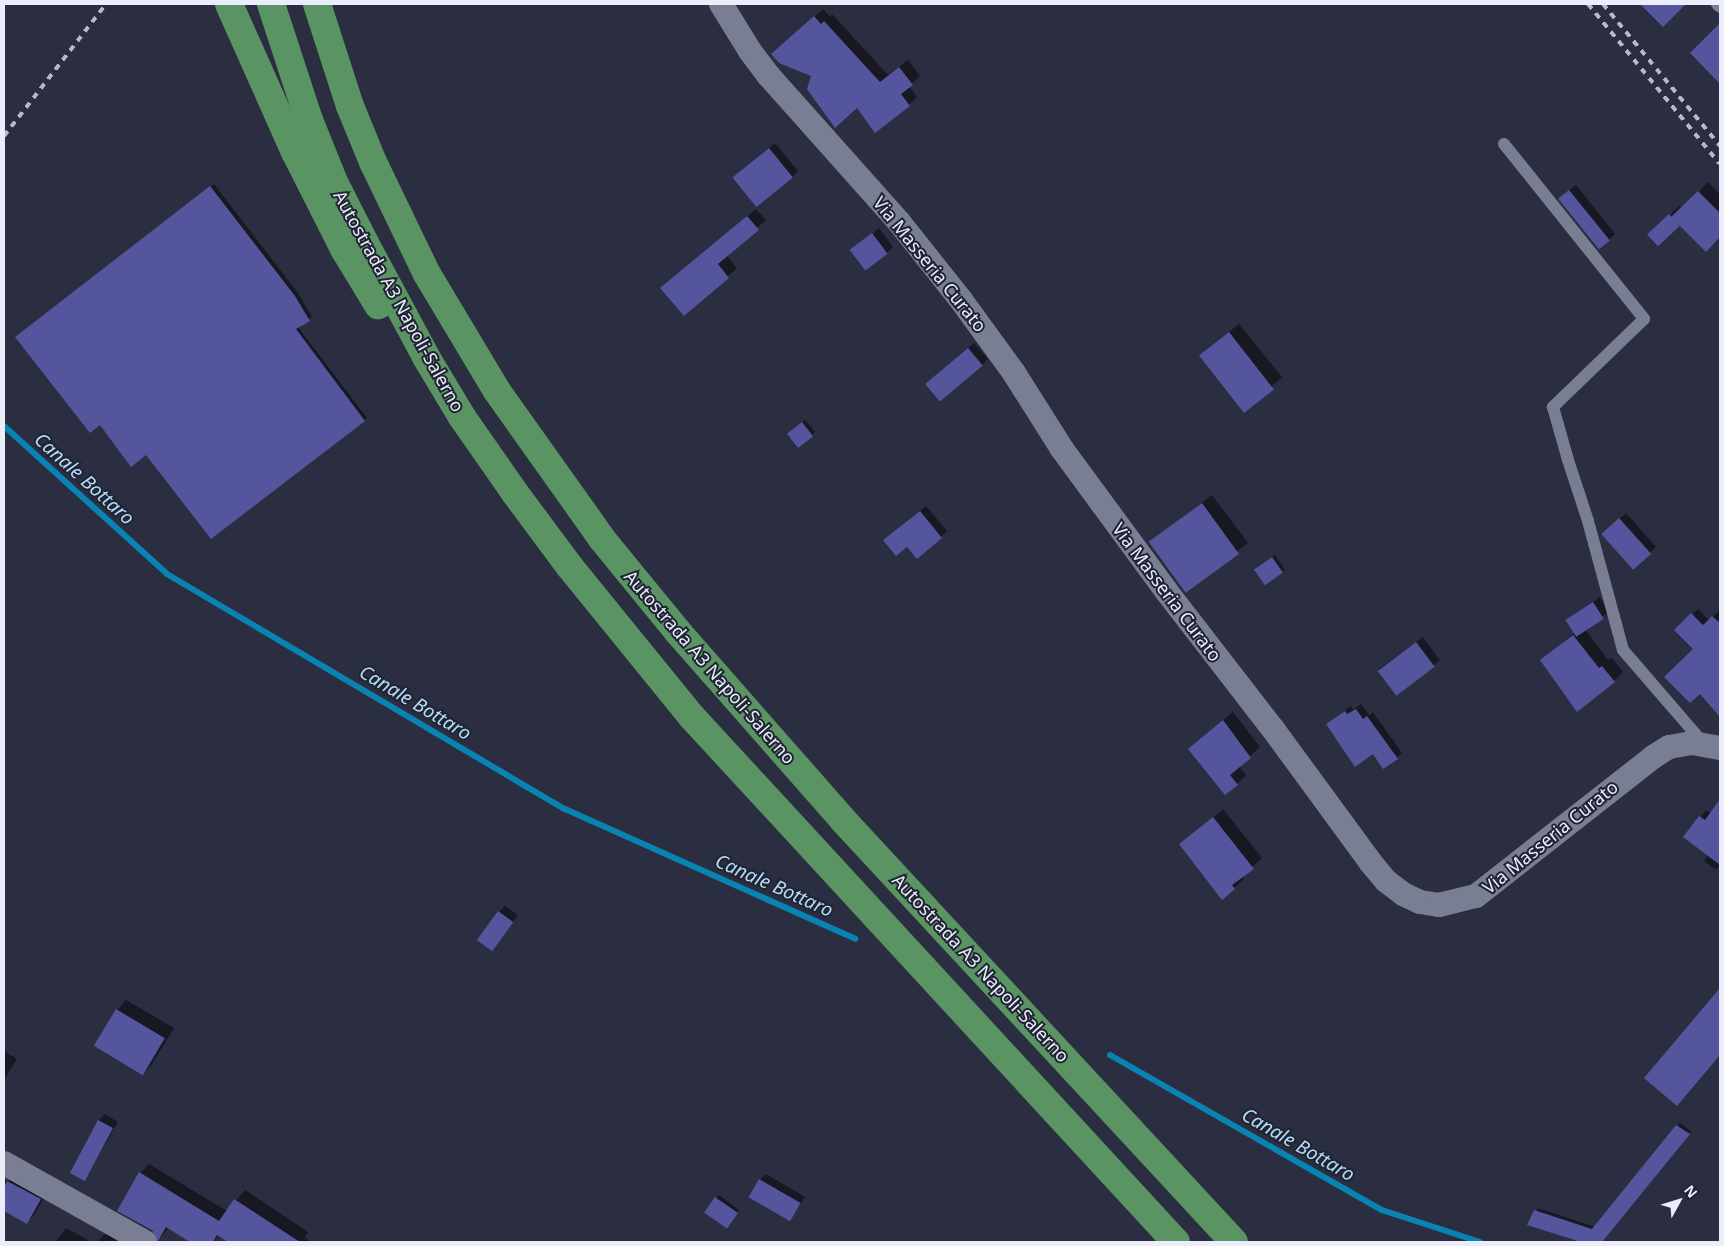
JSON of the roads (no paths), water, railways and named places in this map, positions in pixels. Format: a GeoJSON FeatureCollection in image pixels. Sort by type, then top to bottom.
{"type":"FeatureCollection","features":[{"type":"Feature","properties":{"kind":"highway"},"geometry":{"type":"LineString","coordinates":[[229,4],[265,89],[344,249],[393,329],[462,417]]}},
{"type":"Feature","properties":{"kind":"highway","name":"Autostrada A3 Napoli-Salerno"},"geometry":{"type":"LineString","coordinates":[[271,4],[309,120],[334,182],[397,305],[462,417],[570,567],[692,717],[1176,1242]]}},
{"type":"Feature","properties":{"kind":"highway","name":"Autostrada A3 Napoli-Salerno"},"geometry":{"type":"LineString","coordinates":[[317,4],[350,106],[377,170],[427,274],[497,391],[602,539],[678,632],[843,820],[1234,1242]]}},
{"type":"Feature","properties":{"kind":"street","name":"Via Masseria Curato"},"geometry":{"type":"LineString","coordinates":[[721,4],[750,51],[768,75],[899,222],[962,300],[1014,373],[1046,426],[1072,464],[1167,592],[1273,729],[1371,863],[1386,881],[1403,894],[1420,902],[1439,905],[1476,896],[1653,757],[1669,747],[1692,743],[1712,746]]}},
{"type":"Feature","properties":{"kind":"street"},"geometry":{"type":"LineString","coordinates":[[4,1162],[145,1242]]}},
{"type":"Feature","properties":{"kind":"lane"},"geometry":{"type":"LineString","coordinates":[[1717,4],[1720,7]]}},
{"type":"Feature","properties":{"kind":"lane"},"geometry":{"type":"LineString","coordinates":[[1504,144],[1644,319],[1553,407],[1588,521],[1623,650],[1712,746]]}},
{"type":"Feature","properties":{"kind":"waterway","name":"Canale Bottaro"},"geometry":{"type":"LineString","coordinates":[[4,426],[167,574],[565,809],[855,939]]}},
{"type":"Feature","properties":{"kind":"waterway","name":"Canale Bottaro"},"geometry":{"type":"LineString","coordinates":[[1110,1055],[1382,1210],[1480,1242]]}},
{"type":"Feature","properties":{"kind":"railway"},"geometry":{"type":"LineString","coordinates":[[4,136],[106,4]]}},
{"type":"Feature","properties":{"kind":"railway"},"geometry":{"type":"LineString","coordinates":[[1588,4],[1720,164]]}},
{"type":"Feature","properties":{"kind":"railway"},"geometry":{"type":"LineString","coordinates":[[1603,4],[1720,146]]}}]}
